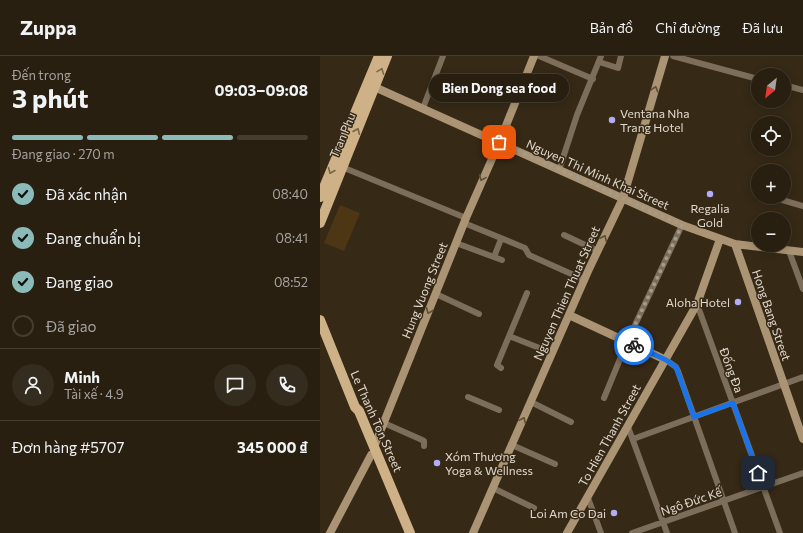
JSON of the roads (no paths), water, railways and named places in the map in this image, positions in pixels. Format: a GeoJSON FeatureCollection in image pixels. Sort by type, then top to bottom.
{"type":"FeatureCollection","features":[{"type":"Feature","properties":{"kind":"main road","name":"Tran Phu"},"geometry":{"type":"LineString","coordinates":[[320,223],[372,85],[379,56]]}},
{"type":"Feature","properties":{"kind":"main road","name":"Tran Phu"},"geometry":{"type":"LineString","coordinates":[[320,197],[387,56]]}},
{"type":"Feature","properties":{"kind":"main road","name":"Le Thanh Ton Street"},"geometry":{"type":"LineString","coordinates":[[320,320],[355,407],[354,412],[373,451],[407,533]]}},
{"type":"Feature","properties":{"kind":"street"},"geometry":{"type":"LineString","coordinates":[[423,108],[443,56]]}},
{"type":"Feature","properties":{"kind":"street","name":"Hung Vuong Street"},"geometry":{"type":"LineString","coordinates":[[330,533],[373,451],[456,243],[534,56]]}},
{"type":"Feature","properties":{"kind":"street"},"geometry":{"type":"LineString","coordinates":[[539,56],[593,79]]}},
{"type":"Feature","properties":{"kind":"street"},"geometry":{"type":"LineString","coordinates":[[559,170],[577,115],[600,59],[618,68],[621,56]]}},
{"type":"Feature","properties":{"kind":"street","name":"Nguyen Thien Thuat Street"},"geometry":{"type":"LineString","coordinates":[[473,533],[569,315],[623,198],[665,56]]}},
{"type":"Feature","properties":{"kind":"street"},"geometry":{"type":"LineString","coordinates":[[673,56],[699,59],[751,77]]}},
{"type":"Feature","properties":{"kind":"street","name":"Nguyen Thi Minh Khai Street"},"geometry":{"type":"LineString","coordinates":[[372,85],[682,225],[735,244],[751,246]]}},
{"type":"Feature","properties":{"kind":"street"},"geometry":{"type":"LineString","coordinates":[[791,87],[803,90]]}},
{"type":"Feature","properties":{"kind":"street"},"geometry":{"type":"LineString","coordinates":[[342,167],[465,221],[501,239],[525,248],[529,255],[585,280]]}},
{"type":"Feature","properties":{"kind":"street"},"geometry":{"type":"LineString","coordinates":[[791,203],[803,206]]}},
{"type":"Feature","properties":{"kind":"street"},"geometry":{"type":"LineString","coordinates":[[604,398],[627,342],[682,225]]}},
{"type":"Feature","properties":{"kind":"street"},"geometry":{"type":"LineString","coordinates":[[564,235],[598,251]]}},
{"type":"Feature","properties":{"kind":"street"},"geometry":{"type":"LineString","coordinates":[[494,257],[501,239]]}},
{"type":"Feature","properties":{"kind":"street","name":"To Hien Thanh Street"},"geometry":{"type":"LineString","coordinates":[[567,533],[697,304],[720,239]]}},
{"type":"Feature","properties":{"kind":"street"},"geometry":{"type":"LineString","coordinates":[[456,243],[502,260]]}},
{"type":"Feature","properties":{"kind":"street","name":"Hong Bang Street"},"geometry":{"type":"LineString","coordinates":[[735,244],[803,439]]}},
{"type":"Feature","properties":{"kind":"street","name":"Nguyen Thi Minh Khai Street"},"geometry":{"type":"LineString","coordinates":[[791,251],[803,252]]}},
{"type":"Feature","properties":{"kind":"street"},"geometry":{"type":"LineString","coordinates":[[790,252],[803,289]]}},
{"type":"Feature","properties":{"kind":"street"},"geometry":{"type":"LineString","coordinates":[[501,368],[497,366],[528,293]]}},
{"type":"Feature","properties":{"kind":"street"},"geometry":{"type":"LineString","coordinates":[[436,294],[479,314]]}},
{"type":"Feature","properties":{"kind":"street","name":"Đống Đa"},"geometry":{"type":"LineString","coordinates":[[697,304],[780,533]]}},
{"type":"Feature","properties":{"kind":"street"},"geometry":{"type":"LineString","coordinates":[[569,315],[666,360],[676,367],[735,533]]}},
{"type":"Feature","properties":{"kind":"street"},"geometry":{"type":"LineString","coordinates":[[510,336],[552,353]]}},
{"type":"Feature","properties":{"kind":"street"},"geometry":{"type":"LineString","coordinates":[[633,439],[803,377]]}},
{"type":"Feature","properties":{"kind":"street"},"geometry":{"type":"LineString","coordinates":[[468,397],[499,410]]}},
{"type":"Feature","properties":{"kind":"street"},"geometry":{"type":"LineString","coordinates":[[531,402],[571,422]]}},
{"type":"Feature","properties":{"kind":"street"},"geometry":{"type":"LineString","coordinates":[[384,423],[424,441],[424,446]]}},
{"type":"Feature","properties":{"kind":"street"},"geometry":{"type":"LineString","coordinates":[[628,427],[666,533]]}},
{"type":"Feature","properties":{"kind":"street"},"geometry":{"type":"LineString","coordinates":[[512,445],[555,464]]}},
{"type":"Feature","properties":{"kind":"street","name":"Ngô Đức Kế"},"geometry":{"type":"LineString","coordinates":[[632,533],[803,473]]}},
{"type":"Feature","properties":{"kind":"street"},"geometry":{"type":"LineString","coordinates":[[493,488],[534,508]]}},
{"type":"Feature","properties":{"kind":"street"},"geometry":{"type":"LineString","coordinates":[[588,498],[601,533]]}},
{"type":"Feature","properties":{"kind":"place","name":"Ventana Nha Trang Hotel"},"geometry":{"type":"Point","coordinates":[612,120]}},
{"type":"Feature","properties":{"kind":"place","name":"Bien Dong sea food"},"geometry":{"type":"Point","coordinates":[499,142]}},
{"type":"Feature","properties":{"kind":"place","name":"Regalia Gold"},"geometry":{"type":"Point","coordinates":[710,194]}},
{"type":"Feature","properties":{"kind":"place","name":"Aloha Hotel"},"geometry":{"type":"Point","coordinates":[738,302]}},
{"type":"Feature","properties":{"kind":"place","name":"Xóm Thương Yoga & Wellness"},"geometry":{"type":"Point","coordinates":[437,463]}},
{"type":"Feature","properties":{"kind":"place","name":"Loi Am Co Dai"},"geometry":{"type":"Point","coordinates":[614,513]}}]}
